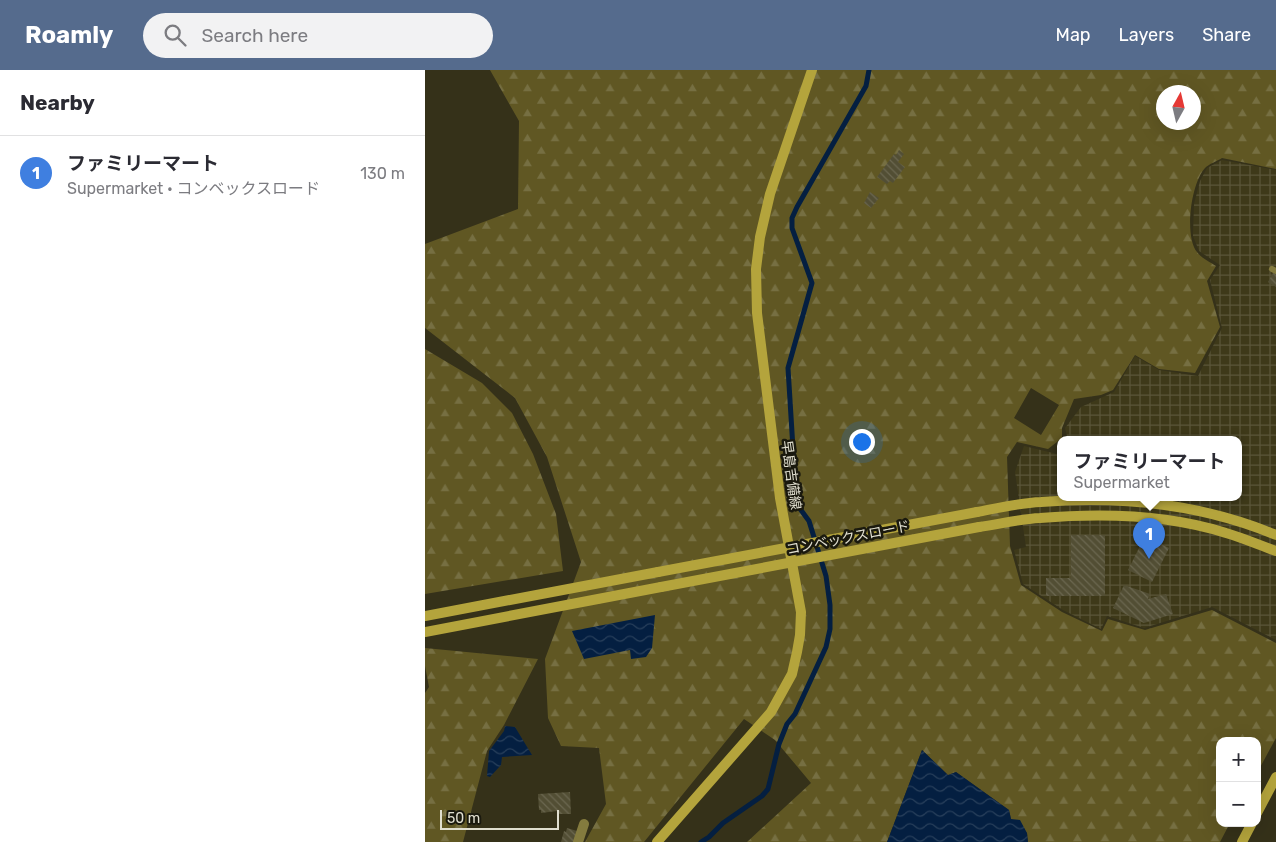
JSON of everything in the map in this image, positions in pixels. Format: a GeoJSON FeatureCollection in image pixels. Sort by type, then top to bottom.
{"type":"FeatureCollection","features":[{"type":"Feature","properties":{"kind":"street","name":"早島吉備線"},"geometry":{"type":"LineString","coordinates":[[657,842],[771,712],[792,674],[797,652],[801,612],[777,480],[757,313],[756,269],[760,236],[770,194],[812,70]]}},
{"type":"Feature","properties":{"kind":"street","name":"コンベックスロード"},"geometry":{"type":"LineString","coordinates":[[425,616],[977,512],[1057,501]]}},
{"type":"Feature","properties":{"kind":"street","name":"コンベックスロード"},"geometry":{"type":"LineString","coordinates":[[1123,501],[1203,512],[1239,521],[1276,535]]}},
{"type":"Feature","properties":{"kind":"street","name":"コンベックスロード"},"geometry":{"type":"LineString","coordinates":[[425,632],[979,527],[1038,518],[1086,515],[1137,517],[1225,532],[1276,551]]}},
{"type":"Feature","properties":{"kind":"street"},"geometry":{"type":"LineString","coordinates":[[1261,805],[1276,777]]}},
{"type":"Feature","properties":{"kind":"street"},"geometry":{"type":"LineString","coordinates":[[577,842],[584,824]]}},
{"type":"Feature","properties":{"kind":"street"},"geometry":{"type":"LineString","coordinates":[[1242,842],[1250,827]]}},
{"type":"Feature","properties":{"kind":"shaded area"},"geometry":{"type":"Polygon","coordinates":[[[1222,160],[1276,170],[1276,640],[1212,607],[1144,628],[1107,616],[1101,629],[1063,610],[1023,584],[1014,550],[1026,547],[1015,472],[1024,446],[1057,454],[1057,501],[1242,501],[1242,436],[1067,436],[1065,428],[1081,407],[1114,392],[1135,356],[1159,370],[1198,376],[1222,328],[1210,280],[1220,265],[1199,251],[1193,236],[1194,204],[1200,181],[1207,168],[1222,160]]]}},
{"type":"Feature","properties":{"kind":"green space"},"geometry":{"type":"Polygon","coordinates":[[[490,70],[1276,70],[1276,169],[1222,158],[1205,168],[1196,185],[1191,210],[1191,234],[1197,252],[1216,266],[1207,281],[1220,327],[1195,373],[1159,369],[1135,355],[1113,390],[1101,395],[1074,399],[1062,428],[1062,436],[1057,436],[1057,442],[1048,449],[1017,442],[1007,457],[1010,546],[1021,585],[1062,612],[1102,631],[1108,619],[1145,630],[1212,610],[1276,643],[1276,738],[1261,766],[1261,737],[1216,737],[1216,827],[1228,827],[1220,842],[1028,842],[1027,833],[1011,819],[1009,810],[956,772],[948,775],[922,750],[887,842],[747,842],[811,783],[775,740],[744,719],[644,842],[585,842],[606,804],[599,748],[561,746],[548,718],[545,659],[581,562],[547,457],[515,398],[425,328],[425,244],[518,209],[519,121],[490,70]],[[1031,388],[1014,418],[1041,435],[1059,405],[1031,388]]]}},
{"type":"Feature","properties":{"kind":"green space"},"geometry":{"type":"Polygon","coordinates":[[[425,349],[482,383],[512,413],[533,454],[556,514],[563,571],[425,594],[425,349]]]}},
{"type":"Feature","properties":{"kind":"green space"},"geometry":{"type":"Polygon","coordinates":[[[425,648],[538,659],[504,725],[487,751],[463,842],[425,842],[425,693],[429,687],[425,666],[425,648]]]}},
{"type":"Feature","properties":{"kind":"water"},"geometry":{"type":"Polygon","coordinates":[[[655,615],[652,648],[646,657],[631,659],[630,650],[584,659],[572,631],[655,615]]]}},
{"type":"Feature","properties":{"kind":"water"},"geometry":{"type":"Polygon","coordinates":[[[505,726],[515,727],[532,755],[502,757],[501,765],[490,777],[487,776],[489,751],[504,731],[505,726]]]}},
{"type":"Feature","properties":{"kind":"water"},"geometry":{"type":"Polygon","coordinates":[[[922,750],[948,775],[956,772],[1009,810],[1011,819],[1020,820],[1027,833],[1028,842],[887,842],[922,750]]]}},
{"type":"Feature","properties":{"kind":"building"},"geometry":{"type":"Polygon","coordinates":[[[899,150],[904,154],[898,162],[905,167],[893,183],[890,181],[887,184],[877,177],[899,150]]]}},
{"type":"Feature","properties":{"kind":"building"},"geometry":{"type":"Polygon","coordinates":[[[870,192],[879,198],[871,208],[864,203],[870,192]]]}},
{"type":"Feature","properties":{"kind":"building"},"geometry":{"type":"Polygon","coordinates":[[[1273,273],[1276,274],[1276,287],[1268,282],[1273,273]]]}},
{"type":"Feature","properties":{"kind":"building"},"geometry":{"type":"Polygon","coordinates":[[[1071,535],[1105,535],[1105,596],[1046,596],[1046,578],[1071,578],[1071,535]]]}},
{"type":"Feature","properties":{"kind":"building"},"geometry":{"type":"Polygon","coordinates":[[[1144,538],[1169,548],[1152,582],[1128,570],[1144,538]]]}},
{"type":"Feature","properties":{"kind":"building"},"geometry":{"type":"Polygon","coordinates":[[[1124,585],[1150,594],[1148,599],[1166,594],[1173,614],[1144,623],[1113,608],[1124,585]]]}},
{"type":"Feature","properties":{"kind":"building"},"geometry":{"type":"Polygon","coordinates":[[[570,792],[571,814],[558,814],[557,811],[541,813],[541,810],[539,810],[538,794],[570,792]]]}},
{"type":"Feature","properties":{"kind":"building"},"geometry":{"type":"Polygon","coordinates":[[[567,828],[577,831],[574,842],[561,842],[564,831],[566,832],[567,828]]]}},
{"type":"Feature","properties":{"kind":"waterway"},"geometry":{"type":"LineString","coordinates":[[701,842],[723,823],[762,796],[768,789],[779,744],[787,724],[795,714],[826,647],[830,629],[830,605],[826,576],[809,521],[798,506],[795,481],[788,368],[812,283],[792,228],[792,218],[866,86],[869,70]]}},
{"type":"Feature","properties":{"kind":"place","name":"ファミリーマート"},"geometry":{"type":"Point","coordinates":[1149,559]}}]}
